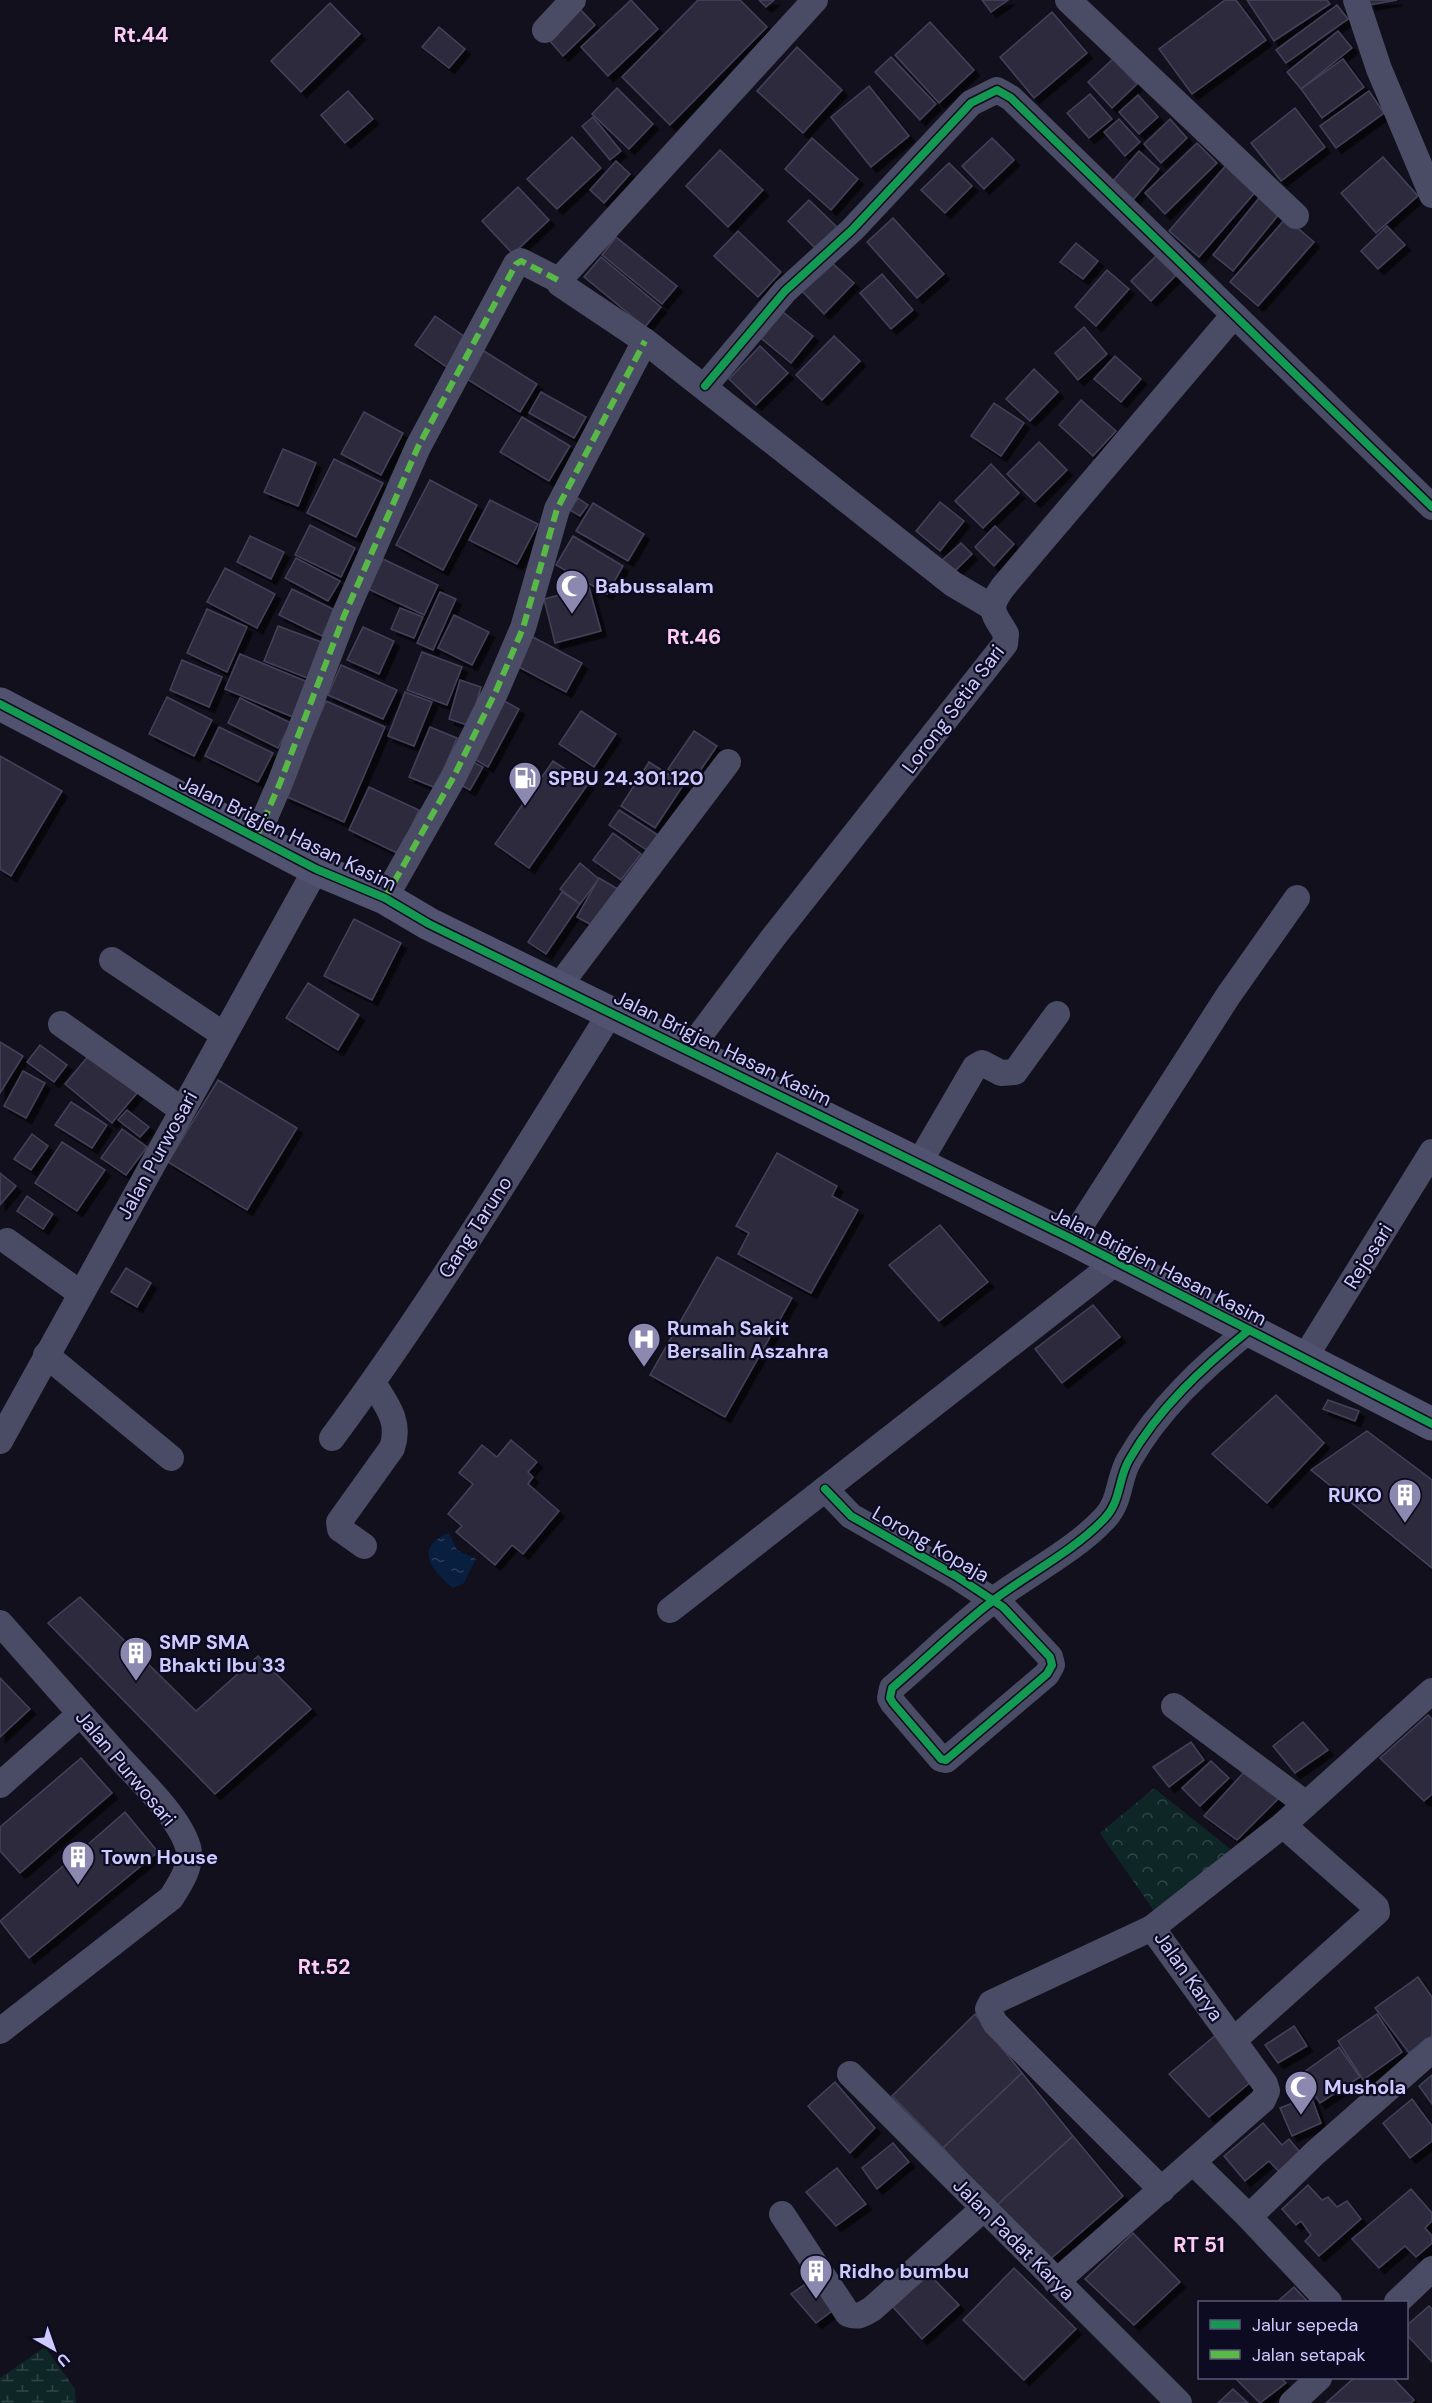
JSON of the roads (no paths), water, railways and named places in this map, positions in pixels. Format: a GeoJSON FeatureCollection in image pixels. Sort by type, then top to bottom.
{"type":"FeatureCollection","features":[{"type":"Feature","properties":{"kind":"street"},"geometry":{"type":"LineString","coordinates":[[545,30],[573,0]]}},
{"type":"Feature","properties":{"kind":"street"},"geometry":{"type":"LineString","coordinates":[[560,281],[815,0]]}},
{"type":"Feature","properties":{"kind":"street"},"geometry":{"type":"LineString","coordinates":[[1068,0],[1296,216]]}},
{"type":"Feature","properties":{"kind":"street"},"geometry":{"type":"LineString","coordinates":[[1356,0],[1379,69],[1432,195]]}},
{"type":"Feature","properties":{"kind":"street"},"geometry":{"type":"LineString","coordinates":[[705,386],[785,291],[852,230],[970,103],[997,90],[1011,98],[1432,507]]}},
{"type":"Feature","properties":{"kind":"street"},"geometry":{"type":"LineString","coordinates":[[256,838],[280,783],[344,616],[424,436],[516,264],[521,261],[527,262],[560,281],[563,289],[645,341],[705,386],[953,584],[992,607],[1003,587],[1234,315]]}},
{"type":"Feature","properties":{"kind":"street"},"geometry":{"type":"LineString","coordinates":[[386,898],[453,778],[496,691],[523,628],[562,500],[645,341]]}},
{"type":"Feature","properties":{"kind":"street","name":"Lorong Setia Sari"},"geometry":{"type":"LineString","coordinates":[[689,1050],[772,939],[1005,644],[1006,634],[993,615],[992,607]]}},
{"type":"Feature","properties":{"kind":"street","name":"Jalan Brigjen Hasan Kasim"},"geometry":{"type":"LineString","coordinates":[[0,704],[316,869],[386,898],[429,924],[1072,1239],[1432,1424]]}},
{"type":"Feature","properties":{"kind":"street"},"geometry":{"type":"LineString","coordinates":[[559,986],[728,762]]}},
{"type":"Feature","properties":{"kind":"street","name":"Jalan Purwosari"},"geometry":{"type":"LineString","coordinates":[[0,1441],[316,869]]}},
{"type":"Feature","properties":{"kind":"street"},"geometry":{"type":"LineString","coordinates":[[1072,1239],[1228,996],[1297,898]]}},
{"type":"Feature","properties":{"kind":"street"},"geometry":{"type":"LineString","coordinates":[[112,960],[224,1035]]}},
{"type":"Feature","properties":{"kind":"street","name":"Gang Taruno"},"geometry":{"type":"LineString","coordinates":[[332,1438],[373,1383],[486,1211],[611,1012]]}},
{"type":"Feature","properties":{"kind":"street"},"geometry":{"type":"LineString","coordinates":[[919,1163],[975,1067],[982,1063],[1001,1073],[1015,1072],[1057,1014]]}},
{"type":"Feature","properties":{"kind":"street"},"geometry":{"type":"LineString","coordinates":[[61,1024],[182,1110]]}},
{"type":"Feature","properties":{"kind":"street","name":"Rejosari"},"geometry":{"type":"LineString","coordinates":[[1304,1359],[1432,1152]]}},
{"type":"Feature","properties":{"kind":"street"},"geometry":{"type":"LineString","coordinates":[[7,1241],[80,1293]]}},
{"type":"Feature","properties":{"kind":"street"},"geometry":{"type":"LineString","coordinates":[[670,1610],[1116,1263]]}},
{"type":"Feature","properties":{"kind":"street"},"geometry":{"type":"LineString","coordinates":[[994,1600],[1074,1544],[1105,1518],[1119,1495],[1128,1462],[1146,1432],[1174,1398],[1248,1331]]}},
{"type":"Feature","properties":{"kind":"street"},"geometry":{"type":"LineString","coordinates":[[46,1355],[171,1458]]}},
{"type":"Feature","properties":{"kind":"street"},"geometry":{"type":"LineString","coordinates":[[364,1546],[340,1529],[339,1522],[392,1448],[396,1437],[393,1415],[373,1383]]}},
{"type":"Feature","properties":{"kind":"street","name":"Lorong Kopaja"},"geometry":{"type":"LineString","coordinates":[[825,1489],[851,1516],[994,1600],[1020,1622],[1047,1653],[1052,1665],[1047,1674],[946,1760],[941,1759],[893,1703],[890,1692],[994,1600]]}},
{"type":"Feature","properties":{"kind":"street","name":"Jalan Purwosari"},"geometry":{"type":"LineString","coordinates":[[0,1623],[156,1798],[188,1848],[188,1861],[182,1880],[171,1898],[0,2031]]}},
{"type":"Feature","properties":{"kind":"street","name":"Jalan Karya"},"geometry":{"type":"LineString","coordinates":[[1056,2282],[1266,2096],[1265,2084],[1152,1928],[1283,1825],[1432,1691]]}},
{"type":"Feature","properties":{"kind":"street"},"geometry":{"type":"LineString","coordinates":[[1174,1706],[1306,1804]]}},
{"type":"Feature","properties":{"kind":"street"},"geometry":{"type":"LineString","coordinates":[[0,1785],[80,1714]]}},
{"type":"Feature","properties":{"kind":"street"},"geometry":{"type":"LineString","coordinates":[[1234,2040],[1377,1912],[1376,1906],[1283,1825]]}},
{"type":"Feature","properties":{"kind":"street"},"geometry":{"type":"LineString","coordinates":[[1152,1928],[991,2003],[988,2009],[995,2023],[1161,2190]]}},
{"type":"Feature","properties":{"kind":"street"},"geometry":{"type":"LineString","coordinates":[[1249,2217],[1315,2153],[1432,2050]]}},
{"type":"Feature","properties":{"kind":"street","name":"Jalan Padat Karya"},"geometry":{"type":"LineString","coordinates":[[850,2073],[1179,2403]]}},
{"type":"Feature","properties":{"kind":"street"},"geometry":{"type":"LineString","coordinates":[[1193,2162],[1249,2217],[1328,2301]]}},
{"type":"Feature","properties":{"kind":"street"},"geometry":{"type":"LineString","coordinates":[[782,2214],[848,2314],[861,2316],[872,2309],[984,2208]]}},
{"type":"Feature","properties":{"kind":"street"},"geometry":{"type":"LineString","coordinates":[[1398,2301],[1432,2269]]}},
{"type":"Feature","properties":{"kind":"street"},"geometry":{"type":"LineString","coordinates":[[1292,2403],[1318,2379]]}},
{"type":"Feature","properties":{"kind":"water"},"geometry":{"type":"Polygon","coordinates":[[[449,1533],[457,1550],[476,1559],[464,1583],[453,1588],[433,1567],[429,1552],[431,1545],[449,1533]]]}},
{"type":"Feature","properties":{"kind":"place","name":"Babussalam"},"geometry":{"type":"Point","coordinates":[572,615]}},
{"type":"Feature","properties":{"kind":"place","name":"SPBU 24.301.120"},"geometry":{"type":"Point","coordinates":[525,807]}},
{"type":"Feature","properties":{"kind":"place","name":"Rumah Sakit Bersalin Aszahra"},"geometry":{"type":"Point","coordinates":[644,1368]}},
{"type":"Feature","properties":{"kind":"place","name":"RUKO"},"geometry":{"type":"Point","coordinates":[1405,1524]}},
{"type":"Feature","properties":{"kind":"place","name":"SMP SMA Bhakti Ibu 33"},"geometry":{"type":"Point","coordinates":[136,1682]}},
{"type":"Feature","properties":{"kind":"place","name":"Town House"},"geometry":{"type":"Point","coordinates":[78,1886]}},
{"type":"Feature","properties":{"kind":"place","name":"Mushola"},"geometry":{"type":"Point","coordinates":[1301,2116]}},
{"type":"Feature","properties":{"kind":"place","name":"Ridho bumbu"},"geometry":{"type":"Point","coordinates":[816,2300]}},
{"type":"Feature","properties":{"kind":"district","name":"Rt.44"},"geometry":{"type":"Point","coordinates":[141,35]}},
{"type":"Feature","properties":{"kind":"district","name":"Rt.46"},"geometry":{"type":"Point","coordinates":[694,637]}},
{"type":"Feature","properties":{"kind":"district","name":"Rt.52"},"geometry":{"type":"Point","coordinates":[324,1967]}},
{"type":"Feature","properties":{"kind":"district","name":"RT 51"},"geometry":{"type":"Point","coordinates":[1199,2245]}}]}
